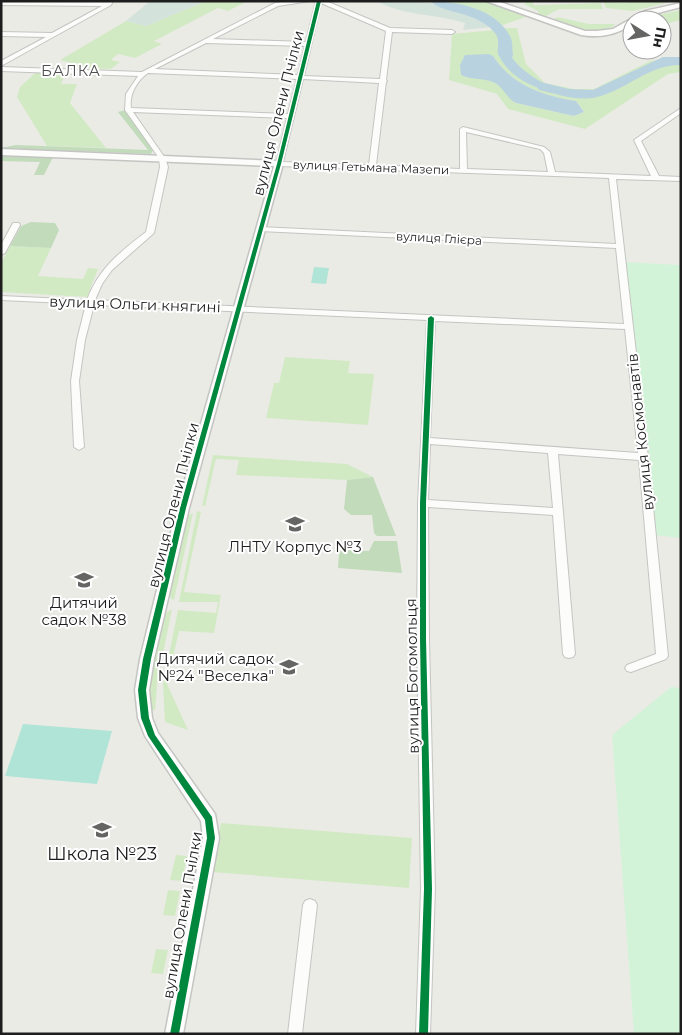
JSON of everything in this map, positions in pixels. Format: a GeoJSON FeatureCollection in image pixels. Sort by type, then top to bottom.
{"type":"FeatureCollection","features":[{"type":"Feature","properties":{"kind":"street"},"geometry":{"type":"LineString","coordinates":[[79,447],[75,383],[91,301],[104,274],[124,254],[150,233],[164,167],[162,158],[128,110],[127,102],[135,82],[145,73],[277,4],[307,1]]}},
{"type":"Feature","properties":{"kind":"street"},"geometry":{"type":"LineString","coordinates":[[320,1],[389,30],[452,32]]}},
{"type":"Feature","properties":{"kind":"street","name":"вулиця Олени Пчілки"},"geometry":{"type":"LineString","coordinates":[[174,1034],[211,838],[209,819],[152,736],[145,718],[142,690],[147,659],[183,508],[237,308],[279,164],[320,1]]}},
{"type":"Feature","properties":{"kind":"street"},"geometry":{"type":"LineString","coordinates":[[489,1],[584,33],[597,34],[618,31],[622,28]]}},
{"type":"Feature","properties":{"kind":"street"},"geometry":{"type":"LineString","coordinates":[[1,2],[109,3]]}},
{"type":"Feature","properties":{"kind":"street"},"geometry":{"type":"LineString","coordinates":[[1,64],[109,3]]}},
{"type":"Feature","properties":{"kind":"street"},"geometry":{"type":"LineString","coordinates":[[657,10],[681,5]]}},
{"type":"Feature","properties":{"kind":"street"},"geometry":{"type":"LineString","coordinates":[[372,167],[389,30]]}},
{"type":"Feature","properties":{"kind":"street"},"geometry":{"type":"LineString","coordinates":[[1,34],[53,35]]}},
{"type":"Feature","properties":{"kind":"street"},"geometry":{"type":"LineString","coordinates":[[204,42],[308,44]]}},
{"type":"Feature","properties":{"kind":"street"},"geometry":{"type":"LineString","coordinates":[[1,69],[384,81]]}},
{"type":"Feature","properties":{"kind":"street"},"geometry":{"type":"LineString","coordinates":[[128,110],[291,116]]}},
{"type":"Feature","properties":{"kind":"street"},"geometry":{"type":"LineString","coordinates":[[656,178],[637,140],[681,110]]}},
{"type":"Feature","properties":{"kind":"street"},"geometry":{"type":"LineString","coordinates":[[464,171],[462,129],[542,148],[547,152],[552,174]]}},
{"type":"Feature","properties":{"kind":"street","name":"вулиця Гетьмана Мазепи"},"geometry":{"type":"LineString","coordinates":[[1,152],[681,179]]}},
{"type":"Feature","properties":{"kind":"street","name":"вулиця Космонавтів"},"geometry":{"type":"LineString","coordinates":[[612,176],[618,246],[643,457],[662,656],[631,668]]}},
{"type":"Feature","properties":{"kind":"street"},"geometry":{"type":"LineString","coordinates":[[1,253],[5,239],[16,225]]}},
{"type":"Feature","properties":{"kind":"street","name":"вулиця Глієра"},"geometry":{"type":"LineString","coordinates":[[260,229],[618,246]]}},
{"type":"Feature","properties":{"kind":"street","name":"вулиця Ольги княгині"},"geometry":{"type":"LineString","coordinates":[[1,298],[628,327]]}},
{"type":"Feature","properties":{"kind":"street","name":"вулиця Богомольця"},"geometry":{"type":"LineString","coordinates":[[423,1034],[428,889],[423,503],[431,318]]}},
{"type":"Feature","properties":{"kind":"street"},"geometry":{"type":"LineString","coordinates":[[426,441],[643,457]]}},
{"type":"Feature","properties":{"kind":"street"},"geometry":{"type":"LineString","coordinates":[[553,451],[569,654]]}},
{"type":"Feature","properties":{"kind":"street"},"geometry":{"type":"LineString","coordinates":[[423,503],[557,512]]}},
{"type":"Feature","properties":{"kind":"street"},"geometry":{"type":"LineString","coordinates":[[295,1034],[310,905]]}},
{"type":"Feature","properties":{"kind":"green space"},"geometry":{"type":"Polygon","coordinates":[[[206,1],[248,1],[228,11],[218,8],[154,41],[162,44],[135,58],[118,54],[111,60],[120,62],[111,69],[67,67],[71,63],[60,60],[126,21],[146,26],[206,1]]]}},
{"type":"Feature","properties":{"kind":"green space"},"geometry":{"type":"Polygon","coordinates":[[[443,1],[483,1],[528,16],[500,26],[489,18],[443,1]]]}},
{"type":"Feature","properties":{"kind":"green space"},"geometry":{"type":"Polygon","coordinates":[[[532,1],[534,5],[601,3],[603,9],[559,9],[544,17],[539,15],[538,11],[524,4],[532,1]]]}},
{"type":"Feature","properties":{"kind":"green space"},"geometry":{"type":"Polygon","coordinates":[[[630,1],[675,1],[637,10],[606,8],[603,2],[628,3],[630,1]]]}},
{"type":"Feature","properties":{"kind":"green space"},"geometry":{"type":"Polygon","coordinates":[[[681,10],[681,20],[672,22],[672,12],[681,10]]]}},
{"type":"Feature","properties":{"kind":"green space"},"geometry":{"type":"Polygon","coordinates":[[[557,17],[589,24],[615,24],[609,29],[594,32],[553,20],[557,17]]]}},
{"type":"Feature","properties":{"kind":"green space"},"geometry":{"type":"Polygon","coordinates":[[[517,28],[526,64],[545,83],[574,89],[594,89],[650,61],[672,60],[672,58],[681,57],[681,72],[668,74],[585,129],[508,109],[497,94],[449,80],[452,34],[495,30],[498,37],[499,52],[508,68],[515,75],[532,85],[558,95],[562,90],[540,82],[518,67],[509,52],[510,38],[503,29],[517,28]],[[493,56],[465,77],[487,80],[498,84],[516,103],[574,116],[584,112],[576,101],[552,96],[529,88],[510,75],[493,56]]]}},
{"type":"Feature","properties":{"kind":"green space"},"geometry":{"type":"Polygon","coordinates":[[[36,72],[66,73],[61,84],[77,84],[70,103],[106,148],[47,146],[17,97],[20,87],[36,72]]]}},
{"type":"Feature","properties":{"kind":"green space"},"geometry":{"type":"Polygon","coordinates":[[[125,110],[153,150],[151,154],[1,148],[16,145],[148,150],[118,112],[125,110]]]}},
{"type":"Feature","properties":{"kind":"green space"},"geometry":{"type":"Polygon","coordinates":[[[1,156],[53,157],[44,175],[34,175],[40,162],[1,161],[1,156]]]}},
{"type":"Feature","properties":{"kind":"green space"},"geometry":{"type":"Polygon","coordinates":[[[31,222],[55,223],[59,230],[51,248],[10,246],[21,226],[31,222]]]}},
{"type":"Feature","properties":{"kind":"green space"},"geometry":{"type":"Polygon","coordinates":[[[10,246],[51,248],[38,276],[83,279],[88,268],[98,269],[87,297],[1,292],[1,263],[10,246]]]}},
{"type":"Feature","properties":{"kind":"green space"},"geometry":{"type":"Polygon","coordinates":[[[624,262],[681,265],[681,538],[654,535],[624,262]]]}},
{"type":"Feature","properties":{"kind":"green space"},"geometry":{"type":"Polygon","coordinates":[[[314,267],[329,268],[326,284],[311,283],[314,267]]]}},
{"type":"Feature","properties":{"kind":"green space"},"geometry":{"type":"Polygon","coordinates":[[[285,357],[350,361],[348,373],[374,374],[368,425],[266,418],[274,383],[279,383],[285,357]]]}},
{"type":"Feature","properties":{"kind":"green space"},"geometry":{"type":"Polygon","coordinates":[[[213,455],[347,464],[373,477],[347,480],[236,475],[239,460],[216,459],[205,506],[202,506],[213,455]]]}},
{"type":"Feature","properties":{"kind":"green space"},"geometry":{"type":"Polygon","coordinates":[[[373,477],[396,536],[377,536],[374,533],[372,515],[351,515],[344,509],[347,480],[373,477]]]}},
{"type":"Feature","properties":{"kind":"green space"},"geometry":{"type":"Polygon","coordinates":[[[197,511],[201,512],[184,592],[221,595],[214,633],[179,631],[167,684],[188,730],[165,722],[163,684],[178,610],[216,613],[218,602],[179,602],[197,511]]]}},
{"type":"Feature","properties":{"kind":"green space"},"geometry":{"type":"Polygon","coordinates":[[[193,513],[174,600],[169,597],[186,517],[193,513]]]}},
{"type":"Feature","properties":{"kind":"green space"},"geometry":{"type":"Polygon","coordinates":[[[374,541],[397,541],[402,573],[338,568],[341,550],[369,551],[374,541]]]}},
{"type":"Feature","properties":{"kind":"green space"},"geometry":{"type":"Polygon","coordinates":[[[172,609],[157,684],[155,710],[151,710],[152,673],[156,650],[164,614],[172,609]]]}},
{"type":"Feature","properties":{"kind":"green space"},"geometry":{"type":"Polygon","coordinates":[[[671,687],[681,688],[681,1034],[634,1034],[612,735],[671,687]]]}},
{"type":"Feature","properties":{"kind":"green space"},"geometry":{"type":"Polygon","coordinates":[[[23,724],[112,731],[97,784],[5,776],[23,724]]]}},
{"type":"Feature","properties":{"kind":"green space"},"geometry":{"type":"Polygon","coordinates":[[[221,823],[412,838],[409,888],[212,872],[221,823]]]}},
{"type":"Feature","properties":{"kind":"green space"},"geometry":{"type":"Polygon","coordinates":[[[176,855],[187,856],[182,881],[170,880],[176,855]]]}},
{"type":"Feature","properties":{"kind":"green space"},"geometry":{"type":"Polygon","coordinates":[[[168,890],[180,891],[175,916],[163,915],[168,890]]]}},
{"type":"Feature","properties":{"kind":"green space"},"geometry":{"type":"Polygon","coordinates":[[[156,949],[168,950],[163,974],[151,973],[156,949]]]}},
{"type":"Feature","properties":{"kind":"shaded area"},"geometry":{"type":"Polygon","coordinates":[[[150,1],[206,1],[146,26],[126,21],[150,1]]]}},
{"type":"Feature","properties":{"kind":"shaded area"},"geometry":{"type":"Polygon","coordinates":[[[376,1],[421,2],[451,7],[478,18],[491,27],[463,30],[465,23],[398,10],[376,1]]]}},
{"type":"Feature","properties":{"kind":"water"},"geometry":{"type":"Polygon","coordinates":[[[429,1],[438,1],[466,8],[500,26],[491,27],[469,14],[429,1]]]}},
{"type":"Feature","properties":{"kind":"water"},"geometry":{"type":"Polygon","coordinates":[[[503,29],[510,38],[510,55],[516,63],[530,75],[546,84],[574,92],[572,97],[531,85],[513,73],[505,65],[498,53],[498,38],[495,30],[503,29]]]}},
{"type":"Feature","properties":{"kind":"water"},"geometry":{"type":"Polygon","coordinates":[[[489,54],[519,82],[529,88],[552,96],[576,101],[584,112],[574,116],[516,103],[493,82],[461,75],[460,65],[465,55],[489,54]]]}},
{"type":"Feature","properties":{"kind":"waterway"},"geometry":{"type":"LineString","coordinates":[[436,1],[474,13],[499,28],[504,36],[507,55]]}},
{"type":"Feature","properties":{"kind":"waterway"},"geometry":{"type":"LineString","coordinates":[[544,87],[569,93],[595,94],[663,61],[681,61]]}},
{"type":"Feature","properties":{"kind":"cycle path"},"geometry":{"type":"LineString","coordinates":[[174,1034],[211,838],[209,819],[152,736],[145,718],[142,690],[147,659],[183,508],[279,164],[319,1]]}},
{"type":"Feature","properties":{"kind":"cycle path"},"geometry":{"type":"LineString","coordinates":[[423,1034],[428,889],[423,639],[423,503],[431,318]]}},
{"type":"Feature","properties":{"kind":"place","name":"ЛНТУ Корпус №3"},"geometry":{"type":"Point","coordinates":[295,524]}},
{"type":"Feature","properties":{"kind":"place","name":"Дитячий садок №38"},"geometry":{"type":"Point","coordinates":[84,580]}},
{"type":"Feature","properties":{"kind":"place","name":"Дитячий садок №24 \"Веселка\""},"geometry":{"type":"Point","coordinates":[289,667]}},
{"type":"Feature","properties":{"kind":"place","name":"Школа №23"},"geometry":{"type":"Point","coordinates":[102,830]}},
{"type":"Feature","properties":{"kind":"district","name":"БАЛКА"},"geometry":{"type":"Point","coordinates":[71,70]}}]}
